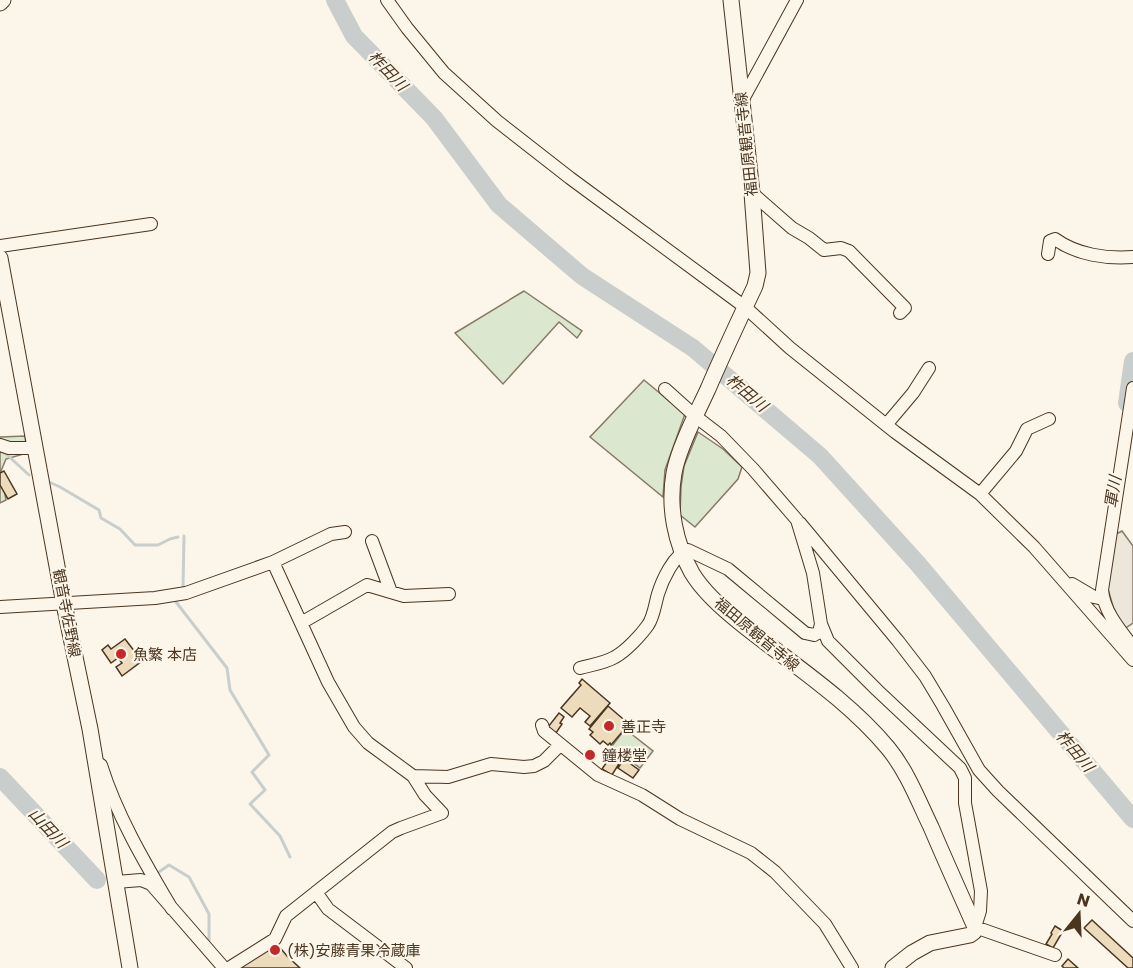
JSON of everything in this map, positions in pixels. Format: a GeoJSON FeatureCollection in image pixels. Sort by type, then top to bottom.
{"type":"FeatureCollection","features":[{"type":"Feature","properties":{"kind":"main road"},"geometry":{"type":"LineString","coordinates":[[0,3],[3,0]]}},
{"type":"Feature","properties":{"kind":"main road","name":"福田原観音寺線"},"geometry":{"type":"LineString","coordinates":[[731,0],[752,193],[758,273],[755,286],[695,416],[674,471],[672,519],[682,552],[693,575],[712,597],[740,623],[847,706],[889,749],[913,788],[975,927]]}},
{"type":"Feature","properties":{"kind":"main road","name":"観音寺佐野線"},"geometry":{"type":"LineString","coordinates":[[0,258],[64,604],[90,729],[130,968]]}},
{"type":"Feature","properties":{"kind":"main road"},"geometry":{"type":"LineString","coordinates":[[893,968],[930,943],[970,934],[974,932],[975,927]]}},
{"type":"Feature","properties":{"kind":"street"},"geometry":{"type":"LineString","coordinates":[[387,0],[444,73],[496,121],[745,307],[790,348],[886,425],[980,494],[1063,578],[1133,660]]}},
{"type":"Feature","properties":{"kind":"street"},"geometry":{"type":"LineString","coordinates":[[742,101],[797,0]]}},
{"type":"Feature","properties":{"kind":"street"},"geometry":{"type":"LineString","coordinates":[[752,193],[792,228],[824,250],[841,248],[849,251],[905,308],[900,313]]}},
{"type":"Feature","properties":{"kind":"street"},"geometry":{"type":"LineString","coordinates":[[0,246],[151,224]]}},
{"type":"Feature","properties":{"kind":"street"},"geometry":{"type":"LineString","coordinates":[[1048,254],[1050,241],[1055,239],[1085,253],[1119,258],[1133,257]]}},
{"type":"Feature","properties":{"kind":"street"},"geometry":{"type":"LineString","coordinates":[[886,425],[913,393],[929,368]]}},
{"type":"Feature","properties":{"kind":"street"},"geometry":{"type":"LineString","coordinates":[[1133,388],[1102,590],[1103,599],[1114,623],[1133,647]]}},
{"type":"Feature","properties":{"kind":"street"},"geometry":{"type":"LineString","coordinates":[[665,389],[721,436],[753,469],[898,641],[925,676],[979,770],[1133,921]]}},
{"type":"Feature","properties":{"kind":"street"},"geometry":{"type":"LineString","coordinates":[[980,494],[1016,451],[1027,429],[1049,419]]}},
{"type":"Feature","properties":{"kind":"street"},"geometry":{"type":"LineString","coordinates":[[0,445],[9,448],[35,448]]}},
{"type":"Feature","properties":{"kind":"street"},"geometry":{"type":"LineString","coordinates":[[797,520],[813,573],[821,624],[828,641],[960,768],[965,778],[965,803],[981,891],[980,911],[975,927],[1055,955]]}},
{"type":"Feature","properties":{"kind":"street"},"geometry":{"type":"LineString","coordinates":[[0,607],[154,598],[186,593],[273,562],[331,534],[345,532]]}},
{"type":"Feature","properties":{"kind":"street"},"geometry":{"type":"LineString","coordinates":[[372,541],[391,592]]}},
{"type":"Feature","properties":{"kind":"street"},"geometry":{"type":"LineString","coordinates":[[580,668],[614,658],[627,648],[648,624],[662,582],[672,565],[682,552],[688,550],[728,569],[805,633],[814,635],[819,632],[821,624]]}},
{"type":"Feature","properties":{"kind":"street"},"geometry":{"type":"LineString","coordinates":[[229,968],[275,939],[286,916],[392,832],[442,813],[425,795],[413,776],[368,743],[354,727],[328,682],[273,562]]}},
{"type":"Feature","properties":{"kind":"street"},"geometry":{"type":"LineString","coordinates":[[1063,578],[1094,597],[1103,599]]}},
{"type":"Feature","properties":{"kind":"street"},"geometry":{"type":"LineString","coordinates":[[301,623],[367,585],[404,596],[449,594]]}},
{"type":"Feature","properties":{"kind":"street"},"geometry":{"type":"LineString","coordinates":[[542,725],[544,731],[598,775],[642,795],[680,819],[751,853],[775,872],[825,924],[852,968]]}},
{"type":"Feature","properties":{"kind":"street"},"geometry":{"type":"LineString","coordinates":[[90,729],[114,800],[148,868],[172,909]]}},
{"type":"Feature","properties":{"kind":"street"},"geometry":{"type":"LineString","coordinates":[[413,776],[448,777],[491,764],[534,766],[544,761],[560,745]]}},
{"type":"Feature","properties":{"kind":"street"},"geometry":{"type":"LineString","coordinates":[[965,778],[979,770]]}},
{"type":"Feature","properties":{"kind":"street"},"geometry":{"type":"LineString","coordinates":[[116,882],[141,880],[151,884],[224,968]]}},
{"type":"Feature","properties":{"kind":"street"},"geometry":{"type":"LineString","coordinates":[[316,892],[328,909],[406,968]]}},
{"type":"Feature","properties":{"kind":"green space"},"geometry":{"type":"Polygon","coordinates":[[[524,291],[582,331],[577,338],[559,322],[503,384],[455,333],[524,291]]]}},
{"type":"Feature","properties":{"kind":"green space"},"geometry":{"type":"Polygon","coordinates":[[[644,380],[685,414],[665,470],[663,497],[590,437],[644,380]]]}},
{"type":"Feature","properties":{"kind":"green space"},"geometry":{"type":"Polygon","coordinates":[[[698,432],[723,449],[742,467],[738,479],[695,527],[680,515],[684,466],[698,432]]]}},
{"type":"Feature","properties":{"kind":"green space"},"geometry":{"type":"Polygon","coordinates":[[[25,436],[27,453],[6,459],[1,471],[6,500],[0,503],[0,437],[25,436]]]}},
{"type":"Feature","properties":{"kind":"green space"},"geometry":{"type":"Polygon","coordinates":[[[625,729],[653,751],[640,768],[612,746],[625,729]]]}},
{"type":"Feature","properties":{"kind":"shaded area"},"geometry":{"type":"Polygon","coordinates":[[[1122,531],[1133,546],[1133,623],[1124,629],[1116,617],[1108,589],[1114,535],[1122,531]]]}},
{"type":"Feature","properties":{"kind":"building"},"geometry":{"type":"Polygon","coordinates":[[[4,471],[17,494],[8,499],[0,485],[0,473],[4,471]]]}},
{"type":"Feature","properties":{"kind":"building","name":"魚繁 本店"},"geometry":{"type":"Polygon","coordinates":[[[125,639],[142,661],[122,676],[116,667],[122,663],[118,658],[111,663],[102,650],[108,645],[111,649],[125,639]]]}},
{"type":"Feature","properties":{"kind":"building"},"geometry":{"type":"Polygon","coordinates":[[[582,679],[610,703],[590,726],[585,722],[590,716],[580,708],[572,717],[561,708],[581,685],[579,683],[582,679]]]}},
{"type":"Feature","properties":{"kind":"building","name":"善正寺"},"geometry":{"type":"Polygon","coordinates":[[[608,706],[629,724],[611,745],[603,741],[600,744],[590,735],[593,732],[589,729],[608,706]]]}},
{"type":"Feature","properties":{"kind":"building"},"geometry":{"type":"Polygon","coordinates":[[[559,713],[564,717],[556,733],[548,727],[559,713]]]}},
{"type":"Feature","properties":{"kind":"building"},"geometry":{"type":"Polygon","coordinates":[[[611,756],[620,762],[612,775],[602,769],[611,756]]]}},
{"type":"Feature","properties":{"kind":"building"},"geometry":{"type":"Polygon","coordinates":[[[624,759],[639,770],[633,778],[618,768],[624,759]]]}},
{"type":"Feature","properties":{"kind":"building"},"geometry":{"type":"Polygon","coordinates":[[[1092,920],[1133,958],[1133,968],[1128,968],[1084,928],[1092,920]]]}},
{"type":"Feature","properties":{"kind":"building"},"geometry":{"type":"Polygon","coordinates":[[[1055,926],[1063,931],[1053,948],[1046,944],[1055,926]]]}},
{"type":"Feature","properties":{"kind":"building","name":"(株)安藤青果冷蔵庫"},"geometry":{"type":"Polygon","coordinates":[[[277,944],[300,968],[240,968],[277,944]]]}},
{"type":"Feature","properties":{"kind":"building"},"geometry":{"type":"Polygon","coordinates":[[[1068,959],[1078,968],[1064,968],[1062,966],[1068,959]]]}},
{"type":"Feature","properties":{"kind":"waterway","name":"柞田川"},"geometry":{"type":"LineString","coordinates":[[335,0],[354,36],[434,118],[499,205],[582,276],[693,348],[820,456],[918,564],[1133,819]]}},
{"type":"Feature","properties":{"kind":"waterway","name":"軍川"},"geometry":{"type":"LineString","coordinates":[[1127,403],[1133,361]]}},
{"type":"Feature","properties":{"kind":"waterway"},"geometry":{"type":"LineString","coordinates":[[4,452],[29,475]]}},
{"type":"Feature","properties":{"kind":"waterway"},"geometry":{"type":"LineString","coordinates":[[49,482],[99,510],[101,518],[120,529],[135,545],[158,545],[178,537]]}},
{"type":"Feature","properties":{"kind":"waterway"},"geometry":{"type":"LineString","coordinates":[[183,588],[184,536]]}},
{"type":"Feature","properties":{"kind":"waterway"},"geometry":{"type":"LineString","coordinates":[[176,602],[227,668],[230,690],[269,755],[252,772],[265,790],[250,804],[280,836],[290,857]]}},
{"type":"Feature","properties":{"kind":"waterway","name":"山田川"},"geometry":{"type":"LineString","coordinates":[[0,777],[97,880]]}},
{"type":"Feature","properties":{"kind":"waterway"},"geometry":{"type":"LineString","coordinates":[[156,874],[169,865],[189,877],[209,914],[209,941]]}},
{"type":"Feature","properties":{"kind":"place","name":"魚繁 本店"},"geometry":{"type":"Point","coordinates":[121,654]}},
{"type":"Feature","properties":{"kind":"place","name":"善正寺"},"geometry":{"type":"Point","coordinates":[609,726]}},
{"type":"Feature","properties":{"kind":"place","name":"鐘楼堂"},"geometry":{"type":"Point","coordinates":[590,755]}},
{"type":"Feature","properties":{"kind":"place","name":"(株)安藤青果冷蔵庫"},"geometry":{"type":"Point","coordinates":[275,950]}}]}
